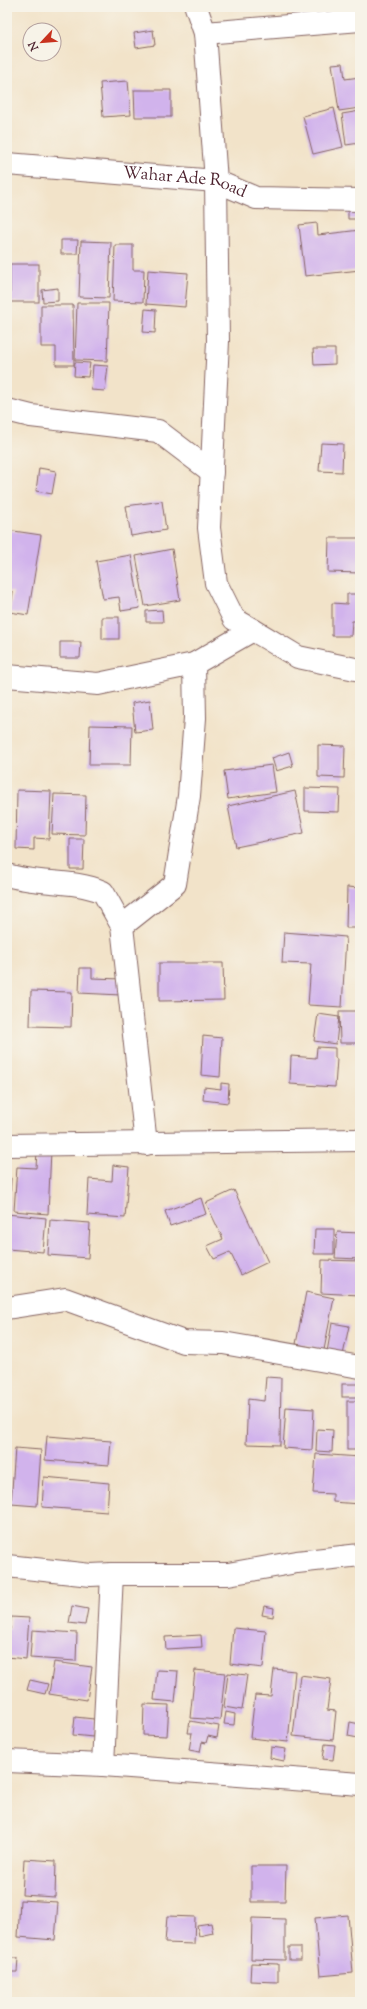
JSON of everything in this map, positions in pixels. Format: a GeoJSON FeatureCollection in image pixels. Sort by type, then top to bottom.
{"type":"FeatureCollection","features":[{"type":"Feature","properties":{"kind":"street"},"geometry":{"type":"LineString","coordinates":[[196,7],[205,33],[216,181],[218,340],[210,528],[216,583],[234,619],[252,630],[298,657],[360,670]]}},
{"type":"Feature","properties":{"kind":"street"},"geometry":{"type":"LineString","coordinates":[[205,33],[360,20]]}},
{"type":"Feature","properties":{"kind":"street","name":"Wahar Ade Road"},"geometry":{"type":"LineString","coordinates":[[7,164],[216,181],[256,198],[360,200]]}},
{"type":"Feature","properties":{"kind":"street"},"geometry":{"type":"LineString","coordinates":[[7,410],[30,416],[158,431],[212,472]]}},
{"type":"Feature","properties":{"kind":"street"},"geometry":{"type":"LineString","coordinates":[[7,676],[98,684],[194,664],[252,630]]}},
{"type":"Feature","properties":{"kind":"street"},"geometry":{"type":"LineString","coordinates":[[122,926],[175,884],[189,796],[195,718],[194,664]]}},
{"type":"Feature","properties":{"kind":"street"},"geometry":{"type":"LineString","coordinates":[[7,875],[24,880],[87,885],[104,892],[122,926],[146,1144]]}},
{"type":"Feature","properties":{"kind":"street"},"geometry":{"type":"LineString","coordinates":[[7,1145],[360,1140]]}},
{"type":"Feature","properties":{"kind":"street"},"geometry":{"type":"LineString","coordinates":[[7,1308],[65,1299],[184,1342],[223,1343],[360,1367]]}},
{"type":"Feature","properties":{"kind":"street"},"geometry":{"type":"LineString","coordinates":[[7,1566],[91,1575],[228,1574],[297,1562],[360,1555]]}},
{"type":"Feature","properties":{"kind":"street"},"geometry":{"type":"LineString","coordinates":[[103,1765],[112,1574]]}},
{"type":"Feature","properties":{"kind":"street"},"geometry":{"type":"LineString","coordinates":[[7,1761],[103,1765],[360,1784]]}},
{"type":"Feature","properties":{"kind":"building"},"geometry":{"type":"Polygon","coordinates":[[[153,30],[155,45],[136,48],[134,33],[153,30]]]}},
{"type":"Feature","properties":{"kind":"building"},"geometry":{"type":"Polygon","coordinates":[[[343,63],[345,79],[360,77],[360,108],[339,111],[332,64],[343,63]]]}},
{"type":"Feature","properties":{"kind":"building"},"geometry":{"type":"Polygon","coordinates":[[[128,81],[131,115],[103,117],[100,83],[128,81]]]}},
{"type":"Feature","properties":{"kind":"building"},"geometry":{"type":"Polygon","coordinates":[[[134,90],[171,90],[171,117],[135,117],[134,90]]]}},
{"type":"Feature","properties":{"kind":"building"},"geometry":{"type":"Polygon","coordinates":[[[334,108],[343,147],[313,154],[303,116],[334,108]]]}},
{"type":"Feature","properties":{"kind":"building"},"geometry":{"type":"Polygon","coordinates":[[[360,111],[360,143],[346,145],[342,114],[360,111]]]}},
{"type":"Feature","properties":{"kind":"building"},"geometry":{"type":"Polygon","coordinates":[[[360,209],[360,219],[348,219],[348,210],[360,209]]]}},
{"type":"Feature","properties":{"kind":"building"},"geometry":{"type":"Polygon","coordinates":[[[317,223],[318,235],[360,230],[360,270],[305,276],[299,225],[317,223]]]}},
{"type":"Feature","properties":{"kind":"building"},"geometry":{"type":"Polygon","coordinates":[[[61,240],[78,240],[77,254],[61,254],[61,240]]]}},
{"type":"Feature","properties":{"kind":"building"},"geometry":{"type":"Polygon","coordinates":[[[81,241],[111,242],[109,298],[79,297],[81,241]]]}},
{"type":"Feature","properties":{"kind":"building"},"geometry":{"type":"Polygon","coordinates":[[[115,245],[133,245],[133,270],[144,270],[143,302],[113,301],[115,245]]]}},
{"type":"Feature","properties":{"kind":"building"},"geometry":{"type":"Polygon","coordinates":[[[10,264],[39,264],[39,302],[10,302],[10,264]]]}},
{"type":"Feature","properties":{"kind":"building"},"geometry":{"type":"Polygon","coordinates":[[[148,270],[188,273],[185,307],[146,304],[148,270]]]}},
{"type":"Feature","properties":{"kind":"building"},"geometry":{"type":"Polygon","coordinates":[[[58,288],[58,301],[43,302],[42,290],[58,288]]]}},
{"type":"Feature","properties":{"kind":"building"},"geometry":{"type":"Polygon","coordinates":[[[77,303],[109,303],[107,361],[75,360],[77,303]]]}},
{"type":"Feature","properties":{"kind":"building"},"geometry":{"type":"Polygon","coordinates":[[[41,305],[73,305],[74,365],[56,365],[56,347],[41,347],[41,305]]]}},
{"type":"Feature","properties":{"kind":"building"},"geometry":{"type":"Polygon","coordinates":[[[145,309],[156,310],[155,333],[143,332],[145,309]]]}},
{"type":"Feature","properties":{"kind":"building"},"geometry":{"type":"Polygon","coordinates":[[[313,349],[335,349],[335,364],[314,365],[313,349]]]}},
{"type":"Feature","properties":{"kind":"building"},"geometry":{"type":"Polygon","coordinates":[[[75,362],[90,363],[88,377],[74,376],[75,362]]]}},
{"type":"Feature","properties":{"kind":"building"},"geometry":{"type":"Polygon","coordinates":[[[93,365],[108,366],[105,391],[91,390],[93,365]]]}},
{"type":"Feature","properties":{"kind":"building"},"geometry":{"type":"Polygon","coordinates":[[[321,443],[343,444],[342,472],[319,471],[321,443]]]}},
{"type":"Feature","properties":{"kind":"building"},"geometry":{"type":"Polygon","coordinates":[[[39,468],[56,471],[52,494],[36,491],[39,468]]]}},
{"type":"Feature","properties":{"kind":"building"},"geometry":{"type":"Polygon","coordinates":[[[162,501],[166,530],[131,536],[126,506],[162,501]]]}},
{"type":"Feature","properties":{"kind":"building"},"geometry":{"type":"Polygon","coordinates":[[[7,530],[41,535],[28,615],[10,612],[13,592],[7,591],[7,530]]]}},
{"type":"Feature","properties":{"kind":"building"},"geometry":{"type":"Polygon","coordinates":[[[329,538],[360,538],[360,573],[328,572],[329,538]]]}},
{"type":"Feature","properties":{"kind":"building"},"geometry":{"type":"Polygon","coordinates":[[[172,549],[180,600],[145,606],[136,556],[172,549]]]}},
{"type":"Feature","properties":{"kind":"building"},"geometry":{"type":"Polygon","coordinates":[[[131,555],[140,608],[121,611],[119,597],[103,599],[96,561],[131,555]]]}},
{"type":"Feature","properties":{"kind":"building"},"geometry":{"type":"Polygon","coordinates":[[[347,594],[359,594],[359,621],[352,621],[351,636],[332,636],[332,603],[347,604],[347,594]]]}},
{"type":"Feature","properties":{"kind":"building"},"geometry":{"type":"Polygon","coordinates":[[[162,610],[163,622],[146,622],[146,611],[162,610]]]}},
{"type":"Feature","properties":{"kind":"building"},"geometry":{"type":"Polygon","coordinates":[[[102,617],[119,617],[119,639],[102,639],[102,617]]]}},
{"type":"Feature","properties":{"kind":"building"},"geometry":{"type":"Polygon","coordinates":[[[60,642],[81,642],[80,658],[60,658],[60,642]]]}},
{"type":"Feature","properties":{"kind":"building"},"geometry":{"type":"Polygon","coordinates":[[[150,700],[153,730],[135,732],[132,703],[150,700]]]}},
{"type":"Feature","properties":{"kind":"building"},"geometry":{"type":"Polygon","coordinates":[[[90,725],[132,726],[131,765],[89,765],[90,725]]]}},
{"type":"Feature","properties":{"kind":"building"},"geometry":{"type":"Polygon","coordinates":[[[318,745],[345,746],[344,778],[318,777],[318,745]]]}},
{"type":"Feature","properties":{"kind":"building"},"geometry":{"type":"Polygon","coordinates":[[[289,752],[293,766],[276,771],[272,758],[289,752]]]}},
{"type":"Feature","properties":{"kind":"building"},"geometry":{"type":"Polygon","coordinates":[[[272,765],[276,792],[228,799],[224,771],[272,765]]]}},
{"type":"Feature","properties":{"kind":"building"},"geometry":{"type":"Polygon","coordinates":[[[305,788],[340,789],[339,812],[305,811],[305,788]]]}},
{"type":"Feature","properties":{"kind":"building"},"geometry":{"type":"Polygon","coordinates":[[[17,790],[51,791],[49,839],[34,838],[34,850],[16,849],[17,790]]]}},
{"type":"Feature","properties":{"kind":"building"},"geometry":{"type":"Polygon","coordinates":[[[295,791],[304,833],[236,847],[228,806],[295,791]]]}},
{"type":"Feature","properties":{"kind":"building"},"geometry":{"type":"Polygon","coordinates":[[[54,794],[86,795],[85,835],[52,834],[54,794]]]}},
{"type":"Feature","properties":{"kind":"building"},"geometry":{"type":"Polygon","coordinates":[[[70,839],[84,839],[83,869],[70,869],[70,839]]]}},
{"type":"Feature","properties":{"kind":"building"},"geometry":{"type":"Polygon","coordinates":[[[347,887],[360,888],[360,928],[346,928],[347,887]]]}},
{"type":"Feature","properties":{"kind":"building"},"geometry":{"type":"Polygon","coordinates":[[[284,932],[346,937],[342,1007],[308,1005],[311,964],[282,963],[284,932]]]}},
{"type":"Feature","properties":{"kind":"building"},"geometry":{"type":"Polygon","coordinates":[[[159,963],[223,963],[224,1000],[159,1001],[159,963]]]}},
{"type":"Feature","properties":{"kind":"building"},"geometry":{"type":"Polygon","coordinates":[[[80,968],[92,968],[92,978],[122,979],[121,995],[79,993],[80,968]]]}},
{"type":"Feature","properties":{"kind":"building"},"geometry":{"type":"Polygon","coordinates":[[[31,991],[72,992],[71,1027],[30,1026],[31,991]]]}},
{"type":"Feature","properties":{"kind":"building"},"geometry":{"type":"Polygon","coordinates":[[[339,1011],[360,1011],[360,1043],[340,1043],[339,1011]]]}},
{"type":"Feature","properties":{"kind":"building"},"geometry":{"type":"Polygon","coordinates":[[[318,1014],[339,1017],[336,1044],[314,1041],[318,1014]]]}},
{"type":"Feature","properties":{"kind":"building"},"geometry":{"type":"Polygon","coordinates":[[[203,1036],[222,1038],[220,1077],[201,1075],[203,1036]]]}},
{"type":"Feature","properties":{"kind":"building"},"geometry":{"type":"Polygon","coordinates":[[[317,1047],[335,1048],[335,1058],[337,1059],[335,1087],[290,1084],[291,1056],[316,1058],[317,1047]]]}},
{"type":"Feature","properties":{"kind":"building"},"geometry":{"type":"Polygon","coordinates":[[[221,1083],[229,1084],[228,1103],[203,1100],[204,1087],[221,1089],[221,1083]]]}},
{"type":"Feature","properties":{"kind":"building"},"geometry":{"type":"Polygon","coordinates":[[[37,1150],[51,1151],[48,1214],[14,1211],[17,1167],[36,1168],[37,1150]]]}},
{"type":"Feature","properties":{"kind":"building"},"geometry":{"type":"Polygon","coordinates":[[[113,1165],[129,1167],[125,1218],[87,1215],[89,1179],[112,1181],[113,1165]]]}},
{"type":"Feature","properties":{"kind":"building"},"geometry":{"type":"Polygon","coordinates":[[[7,1178],[11,1178],[9,1212],[7,1212],[7,1178]]]}},
{"type":"Feature","properties":{"kind":"building"},"geometry":{"type":"Polygon","coordinates":[[[234,1190],[268,1262],[241,1275],[230,1252],[214,1259],[207,1246],[223,1239],[206,1203],[234,1190]]]}},
{"type":"Feature","properties":{"kind":"building"},"geometry":{"type":"Polygon","coordinates":[[[201,1198],[206,1214],[170,1226],[165,1211],[201,1198]]]}},
{"type":"Feature","properties":{"kind":"building"},"geometry":{"type":"Polygon","coordinates":[[[7,1214],[46,1218],[43,1252],[7,1249],[7,1214]]]}},
{"type":"Feature","properties":{"kind":"building"},"geometry":{"type":"Polygon","coordinates":[[[50,1220],[90,1223],[88,1258],[48,1255],[50,1220]]]}},
{"type":"Feature","properties":{"kind":"building"},"geometry":{"type":"Polygon","coordinates":[[[315,1229],[334,1229],[334,1254],[314,1254],[315,1229]]]}},
{"type":"Feature","properties":{"kind":"building"},"geometry":{"type":"Polygon","coordinates":[[[337,1232],[360,1233],[360,1259],[335,1258],[337,1232]]]}},
{"type":"Feature","properties":{"kind":"building"},"geometry":{"type":"Polygon","coordinates":[[[322,1260],[360,1261],[360,1295],[321,1293],[322,1260]]]}},
{"type":"Feature","properties":{"kind":"building"},"geometry":{"type":"Polygon","coordinates":[[[306,1292],[334,1298],[324,1350],[296,1344],[306,1292]]]}},
{"type":"Feature","properties":{"kind":"building"},"geometry":{"type":"Polygon","coordinates":[[[359,1297],[360,1330],[358,1330],[359,1297]]]}},
{"type":"Feature","properties":{"kind":"building"},"geometry":{"type":"Polygon","coordinates":[[[332,1323],[349,1326],[343,1355],[327,1352],[332,1323]]]}},
{"type":"Feature","properties":{"kind":"building"},"geometry":{"type":"Polygon","coordinates":[[[266,1377],[281,1378],[280,1445],[246,1444],[248,1399],[264,1401],[266,1377]]]}},
{"type":"Feature","properties":{"kind":"building"},"geometry":{"type":"Polygon","coordinates":[[[342,1384],[360,1384],[360,1397],[342,1397],[342,1384]]]}},
{"type":"Feature","properties":{"kind":"building"},"geometry":{"type":"Polygon","coordinates":[[[347,1401],[360,1401],[360,1450],[347,1450],[347,1401]]]}},
{"type":"Feature","properties":{"kind":"building"},"geometry":{"type":"Polygon","coordinates":[[[286,1407],[314,1409],[312,1450],[283,1448],[286,1407]]]}},
{"type":"Feature","properties":{"kind":"building"},"geometry":{"type":"Polygon","coordinates":[[[317,1429],[333,1430],[332,1452],[316,1451],[317,1429]]]}},
{"type":"Feature","properties":{"kind":"building"},"geometry":{"type":"Polygon","coordinates":[[[47,1436],[111,1441],[109,1465],[45,1460],[47,1436]]]}},
{"type":"Feature","properties":{"kind":"building"},"geometry":{"type":"Polygon","coordinates":[[[15,1448],[41,1450],[37,1506],[11,1504],[15,1448]]]}},
{"type":"Feature","properties":{"kind":"building"},"geometry":{"type":"Polygon","coordinates":[[[316,1454],[360,1457],[359,1504],[333,1502],[333,1494],[313,1493],[316,1454]]]}},
{"type":"Feature","properties":{"kind":"building"},"geometry":{"type":"Polygon","coordinates":[[[44,1477],[109,1483],[107,1512],[42,1507],[44,1477]]]}},
{"type":"Feature","properties":{"kind":"building"},"geometry":{"type":"Polygon","coordinates":[[[72,1606],[88,1609],[85,1625],[69,1623],[72,1606]]]}},
{"type":"Feature","properties":{"kind":"building"},"geometry":{"type":"Polygon","coordinates":[[[264,1606],[274,1608],[273,1617],[262,1615],[264,1606]]]}},
{"type":"Feature","properties":{"kind":"building"},"geometry":{"type":"Polygon","coordinates":[[[11,1617],[29,1618],[26,1659],[7,1657],[7,1629],[10,1629],[11,1617]]]}},
{"type":"Feature","properties":{"kind":"building"},"geometry":{"type":"Polygon","coordinates":[[[233,1628],[266,1631],[263,1668],[230,1664],[233,1628]]]}},
{"type":"Feature","properties":{"kind":"building"},"geometry":{"type":"Polygon","coordinates":[[[32,1630],[77,1633],[76,1661],[30,1658],[32,1630]]]}},
{"type":"Feature","properties":{"kind":"building"},"geometry":{"type":"Polygon","coordinates":[[[201,1635],[202,1647],[166,1649],[165,1637],[201,1635]]]}},
{"type":"Feature","properties":{"kind":"building"},"geometry":{"type":"Polygon","coordinates":[[[54,1662],[92,1667],[87,1700],[49,1694],[54,1662]]]}},
{"type":"Feature","properties":{"kind":"building"},"geometry":{"type":"Polygon","coordinates":[[[274,1669],[295,1671],[288,1742],[250,1738],[255,1695],[271,1696],[274,1669]]]}},
{"type":"Feature","properties":{"kind":"building"},"geometry":{"type":"Polygon","coordinates":[[[157,1670],[178,1671],[175,1702],[154,1700],[157,1670]]]}},
{"type":"Feature","properties":{"kind":"building"},"geometry":{"type":"Polygon","coordinates":[[[195,1670],[225,1673],[220,1720],[190,1718],[195,1670]]]}},
{"type":"Feature","properties":{"kind":"building"},"geometry":{"type":"Polygon","coordinates":[[[228,1673],[247,1675],[242,1710],[224,1707],[228,1673]]]}},
{"type":"Feature","properties":{"kind":"building"},"geometry":{"type":"Polygon","coordinates":[[[300,1675],[331,1679],[327,1710],[336,1711],[333,1740],[293,1736],[300,1675]]]}},
{"type":"Feature","properties":{"kind":"building"},"geometry":{"type":"Polygon","coordinates":[[[30,1680],[48,1684],[45,1694],[27,1690],[30,1680]]]}},
{"type":"Feature","properties":{"kind":"building"},"geometry":{"type":"Polygon","coordinates":[[[144,1704],[169,1705],[167,1736],[143,1735],[144,1704]]]}},
{"type":"Feature","properties":{"kind":"building"},"geometry":{"type":"Polygon","coordinates":[[[226,1712],[235,1714],[234,1725],[224,1724],[226,1712]]]}},
{"type":"Feature","properties":{"kind":"building"},"geometry":{"type":"Polygon","coordinates":[[[75,1717],[94,1719],[93,1737],[73,1735],[75,1717]]]}},
{"type":"Feature","properties":{"kind":"building"},"geometry":{"type":"Polygon","coordinates":[[[190,1721],[219,1726],[217,1738],[208,1736],[206,1743],[202,1742],[200,1752],[189,1750],[192,1733],[188,1733],[190,1721]]]}},
{"type":"Feature","properties":{"kind":"building"},"geometry":{"type":"Polygon","coordinates":[[[350,1722],[360,1724],[358,1738],[348,1736],[350,1722]]]}},
{"type":"Feature","properties":{"kind":"building"},"geometry":{"type":"Polygon","coordinates":[[[325,1744],[335,1745],[333,1760],[323,1759],[325,1744]]]}},
{"type":"Feature","properties":{"kind":"building"},"geometry":{"type":"Polygon","coordinates":[[[271,1747],[286,1749],[284,1761],[270,1758],[271,1747]]]}},
{"type":"Feature","properties":{"kind":"building"},"geometry":{"type":"Polygon","coordinates":[[[24,1859],[56,1861],[55,1897],[22,1895],[24,1859]]]}},
{"type":"Feature","properties":{"kind":"building"},"geometry":{"type":"Polygon","coordinates":[[[251,1866],[286,1866],[285,1902],[251,1902],[251,1866]]]}},
{"type":"Feature","properties":{"kind":"building"},"geometry":{"type":"Polygon","coordinates":[[[20,1900],[58,1902],[55,1940],[18,1937],[20,1900]]]}},
{"type":"Feature","properties":{"kind":"building"},"geometry":{"type":"Polygon","coordinates":[[[348,1915],[353,1973],[320,1976],[315,1918],[348,1915]]]}},
{"type":"Feature","properties":{"kind":"building"},"geometry":{"type":"Polygon","coordinates":[[[167,1916],[195,1917],[194,1944],[165,1943],[167,1916]]]}},
{"type":"Feature","properties":{"kind":"building"},"geometry":{"type":"Polygon","coordinates":[[[252,1918],[285,1919],[285,1960],[251,1959],[252,1918]]]}},
{"type":"Feature","properties":{"kind":"building"},"geometry":{"type":"Polygon","coordinates":[[[211,1923],[213,1933],[199,1936],[197,1925],[211,1923]]]}},
{"type":"Feature","properties":{"kind":"building"},"geometry":{"type":"Polygon","coordinates":[[[289,1947],[301,1947],[301,1960],[289,1960],[289,1947]]]}},
{"type":"Feature","properties":{"kind":"building"},"geometry":{"type":"Polygon","coordinates":[[[7,1958],[18,1958],[17,1972],[7,1972],[7,1958]]]}},
{"type":"Feature","properties":{"kind":"building"},"geometry":{"type":"Polygon","coordinates":[[[251,1963],[278,1964],[278,1982],[250,1981],[251,1963]]]}}]}
